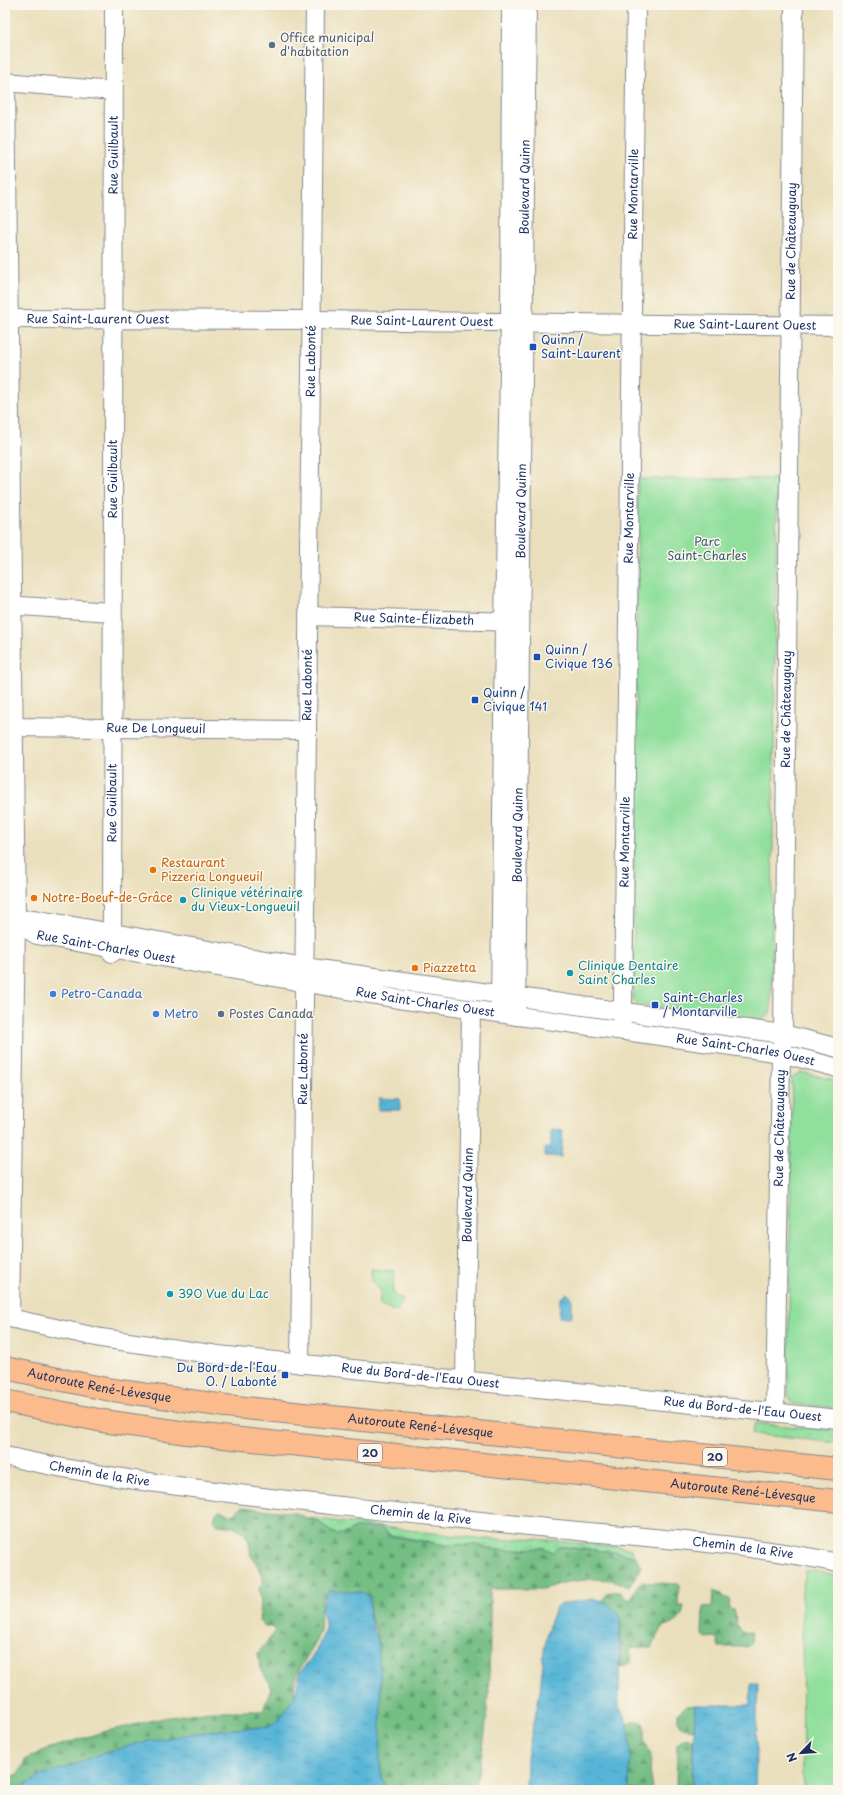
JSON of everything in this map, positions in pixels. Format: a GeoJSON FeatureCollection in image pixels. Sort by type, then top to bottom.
{"type":"FeatureCollection","features":[{"type":"Feature","properties":{"kind":"highway","name":"Autoroute René-Lévesque"},"geometry":{"type":"LineString","coordinates":[[5,1368],[106,1389],[218,1405],[838,1470]]}},
{"type":"Feature","properties":{"kind":"highway","name":"Autoroute René-Lévesque"},"geometry":{"type":"LineString","coordinates":[[5,1401],[103,1421],[194,1434],[834,1501]]}},
{"type":"Feature","properties":{"kind":"street","name":"Rue Guilbault"},"geometry":{"type":"LineString","coordinates":[[112,945],[114,5]]}},
{"type":"Feature","properties":{"kind":"street","name":"Rue Labonté"},"geometry":{"type":"LineString","coordinates":[[300,1364],[315,5]]}},
{"type":"Feature","properties":{"kind":"street","name":"Boulevard Quinn"},"geometry":{"type":"LineString","coordinates":[[511,5],[517,322]]}},
{"type":"Feature","properties":{"kind":"street","name":"Boulevard Quinn"},"geometry":{"type":"LineString","coordinates":[[508,1015],[517,322],[527,5]]}},
{"type":"Feature","properties":{"kind":"street","name":"Rue Montarville"},"geometry":{"type":"LineString","coordinates":[[621,1030],[623,1012],[636,5]]}},
{"type":"Feature","properties":{"kind":"street","name":"Rue de Châteauguay"},"geometry":{"type":"LineString","coordinates":[[775,1412],[781,1053],[783,1034],[794,5]]}},
{"type":"Feature","properties":{"kind":"street"},"geometry":{"type":"LineString","coordinates":[[7,1318],[10,918],[5,82],[113,91]]}},
{"type":"Feature","properties":{"kind":"street","name":"Rue Saint-Laurent Ouest"},"geometry":{"type":"LineString","coordinates":[[7,319],[113,318],[517,322],[632,325],[838,326]]}},
{"type":"Feature","properties":{"kind":"street"},"geometry":{"type":"LineString","coordinates":[[9,606],[112,612]]}},
{"type":"Feature","properties":{"kind":"street","name":"Rue Sainte-Élizabeth"},"geometry":{"type":"LineString","coordinates":[[308,616],[512,622]]}},
{"type":"Feature","properties":{"kind":"street","name":"Rue De Longueuil"},"geometry":{"type":"LineString","coordinates":[[9,727],[306,730]]}},
{"type":"Feature","properties":{"kind":"street","name":"Rue Saint-Charles Ouest"},"geometry":{"type":"LineString","coordinates":[[10,918],[37,935],[112,945],[304,975],[471,1010],[781,1053],[838,1068]]}},
{"type":"Feature","properties":{"kind":"street","name":"Rue Saint-Charles Ouest"},"geometry":{"type":"LineString","coordinates":[[304,975],[508,996],[783,1034],[838,1048]]}},
{"type":"Feature","properties":{"kind":"street","name":"Boulevard Quinn"},"geometry":{"type":"LineString","coordinates":[[465,1381],[471,1010]]}},
{"type":"Feature","properties":{"kind":"street","name":"Rue du Bord-de-l'Eau Ouest"},"geometry":{"type":"LineString","coordinates":[[7,1318],[133,1343],[300,1364],[838,1418]]}},
{"type":"Feature","properties":{"kind":"street","name":"Chemin de la Rive"},"geometry":{"type":"LineString","coordinates":[[5,1456],[100,1474],[238,1494],[470,1520],[679,1540],[768,1551],[838,1562]]}},
{"type":"Feature","properties":{"kind":"green space","name":"Parc Saint-Charles"},"geometry":{"type":"Polygon","coordinates":[[[638,479],[777,479],[771,1009],[769,1015],[761,1020],[636,1004],[633,1000],[638,479]]]}},
{"type":"Feature","properties":{"kind":"green space"},"geometry":{"type":"Polygon","coordinates":[[[801,1072],[838,1081],[838,1408],[794,1404],[791,1402],[788,1394],[792,1078],[801,1072]]]}},
{"type":"Feature","properties":{"kind":"green space"},"geometry":{"type":"Polygon","coordinates":[[[371,1269],[394,1271],[393,1293],[403,1300],[396,1312],[379,1304],[381,1291],[372,1281],[371,1269]]]}},
{"type":"Feature","properties":{"kind":"green space"},"geometry":{"type":"Polygon","coordinates":[[[755,1423],[838,1431],[838,1443],[752,1434],[755,1423]]]}},
{"type":"Feature","properties":{"kind":"green space"},"geometry":{"type":"Polygon","coordinates":[[[241,1507],[295,1513],[322,1524],[331,1532],[338,1534],[347,1533],[353,1528],[381,1528],[391,1536],[446,1545],[478,1545],[487,1549],[503,1550],[544,1548],[553,1552],[557,1548],[562,1547],[605,1551],[636,1557],[641,1567],[629,1587],[613,1580],[594,1579],[567,1582],[542,1589],[490,1589],[487,1717],[480,1767],[474,1790],[387,1790],[382,1778],[379,1762],[381,1683],[376,1632],[370,1616],[370,1606],[344,1592],[327,1592],[321,1604],[319,1634],[298,1672],[294,1688],[295,1696],[280,1719],[270,1726],[211,1731],[143,1742],[95,1756],[65,1769],[43,1775],[27,1784],[21,1790],[9,1787],[5,1790],[5,1780],[18,1774],[26,1759],[47,1749],[103,1732],[163,1718],[210,1711],[263,1711],[271,1688],[270,1683],[260,1669],[258,1653],[276,1631],[273,1627],[265,1627],[259,1621],[261,1604],[259,1589],[263,1583],[263,1577],[260,1569],[251,1556],[249,1541],[244,1532],[235,1527],[218,1525],[214,1520],[219,1510],[233,1515],[241,1507]]]}},
{"type":"Feature","properties":{"kind":"green space"},"geometry":{"type":"Polygon","coordinates":[[[308,1518],[475,1538],[505,1540],[526,1538],[620,1547],[631,1549],[636,1557],[613,1552],[564,1547],[557,1548],[553,1552],[544,1548],[503,1550],[487,1549],[478,1545],[446,1545],[391,1535],[381,1528],[353,1528],[347,1533],[338,1534],[331,1532],[322,1524],[308,1518]]]}},
{"type":"Feature","properties":{"kind":"green space"},"geometry":{"type":"Polygon","coordinates":[[[806,1570],[838,1575],[838,1790],[803,1790],[802,1590],[806,1570]]]}},
{"type":"Feature","properties":{"kind":"green space"},"geometry":{"type":"Polygon","coordinates":[[[642,1582],[679,1584],[678,1606],[684,1606],[682,1615],[672,1624],[663,1626],[652,1648],[630,1648],[630,1663],[627,1666],[620,1667],[621,1623],[606,1602],[602,1601],[611,1592],[618,1592],[626,1596],[629,1600],[631,1599],[638,1585],[642,1582]]]}},
{"type":"Feature","properties":{"kind":"green space"},"geometry":{"type":"Polygon","coordinates":[[[713,1591],[730,1599],[729,1609],[734,1610],[737,1626],[741,1631],[751,1633],[752,1642],[747,1647],[719,1647],[717,1639],[714,1637],[707,1638],[702,1635],[703,1606],[712,1607],[713,1591]]]}},
{"type":"Feature","properties":{"kind":"green space"},"geometry":{"type":"Polygon","coordinates":[[[695,1705],[694,1730],[682,1728],[678,1720],[678,1713],[686,1706],[695,1705]]]}},
{"type":"Feature","properties":{"kind":"green space"},"geometry":{"type":"Polygon","coordinates":[[[637,1721],[645,1723],[644,1739],[651,1755],[650,1777],[652,1790],[629,1790],[630,1741],[627,1724],[637,1721]]]}},
{"type":"Feature","properties":{"kind":"green space"},"geometry":{"type":"Polygon","coordinates":[[[686,1738],[693,1740],[692,1790],[676,1790],[677,1744],[686,1738]]]}},
{"type":"Feature","properties":{"kind":"water"},"geometry":{"type":"Polygon","coordinates":[[[379,1098],[400,1099],[400,1110],[378,1110],[379,1098]]]}},
{"type":"Feature","properties":{"kind":"water"},"geometry":{"type":"Polygon","coordinates":[[[551,1129],[563,1130],[561,1157],[545,1156],[545,1148],[551,1148],[551,1129]]]}},
{"type":"Feature","properties":{"kind":"water"},"geometry":{"type":"Polygon","coordinates":[[[567,1293],[572,1298],[572,1317],[559,1317],[560,1299],[567,1293]]]}},
{"type":"Feature","properties":{"kind":"water"},"geometry":{"type":"Polygon","coordinates":[[[329,1590],[362,1592],[370,1597],[370,1618],[377,1644],[380,1668],[380,1767],[381,1775],[387,1790],[21,1790],[27,1784],[43,1775],[65,1769],[95,1756],[143,1742],[211,1731],[265,1727],[278,1721],[295,1696],[300,1672],[314,1654],[325,1631],[325,1622],[321,1608],[329,1590]]]}},
{"type":"Feature","properties":{"kind":"water"},"geometry":{"type":"Polygon","coordinates":[[[595,1599],[603,1601],[609,1605],[620,1617],[619,1707],[628,1726],[630,1737],[629,1790],[526,1790],[527,1757],[540,1691],[544,1650],[550,1621],[555,1608],[559,1604],[595,1599]]]}},
{"type":"Feature","properties":{"kind":"water"},"geometry":{"type":"Polygon","coordinates":[[[751,1683],[758,1683],[755,1790],[692,1790],[695,1705],[750,1705],[751,1683]]]}},
{"type":"Feature","properties":{"kind":"place","name":"Office municipal d'habitation"},"geometry":{"type":"Point","coordinates":[272,45]}},
{"type":"Feature","properties":{"kind":"place","name":"Quinn / Saint-Laurent"},"geometry":{"type":"Point","coordinates":[533,347]}},
{"type":"Feature","properties":{"kind":"place","name":"Quinn / Civique 136"},"geometry":{"type":"Point","coordinates":[537,657]}},
{"type":"Feature","properties":{"kind":"place","name":"Quinn / Civique 141"},"geometry":{"type":"Point","coordinates":[475,700]}},
{"type":"Feature","properties":{"kind":"place","name":"Restaurant Pizzeria Longueuil"},"geometry":{"type":"Point","coordinates":[153,870]}},
{"type":"Feature","properties":{"kind":"place","name":"Notre-Boeuf-de-Grâce"},"geometry":{"type":"Point","coordinates":[34,898]}},
{"type":"Feature","properties":{"kind":"place","name":"Clinique vétérinaire du Vieux-Longueuil"},"geometry":{"type":"Point","coordinates":[183,900]}},
{"type":"Feature","properties":{"kind":"place","name":"Piazzetta"},"geometry":{"type":"Point","coordinates":[415,968]}},
{"type":"Feature","properties":{"kind":"place","name":"Clinique Dentaire Saint Charles"},"geometry":{"type":"Point","coordinates":[570,973]}},
{"type":"Feature","properties":{"kind":"place","name":"Petro-Canada"},"geometry":{"type":"Point","coordinates":[53,994]}},
{"type":"Feature","properties":{"kind":"place","name":"Saint-Charles / Montarville"},"geometry":{"type":"Point","coordinates":[655,1005]}},
{"type":"Feature","properties":{"kind":"place","name":"Metro"},"geometry":{"type":"Point","coordinates":[156,1014]}},
{"type":"Feature","properties":{"kind":"place","name":"Postes Canada"},"geometry":{"type":"Point","coordinates":[221,1014]}},
{"type":"Feature","properties":{"kind":"place","name":"390 Vue du Lac"},"geometry":{"type":"Point","coordinates":[170,1294]}},
{"type":"Feature","properties":{"kind":"place","name":"Du Bord-de-l'Eau O. / Labonté"},"geometry":{"type":"Point","coordinates":[285,1375]}}]}
